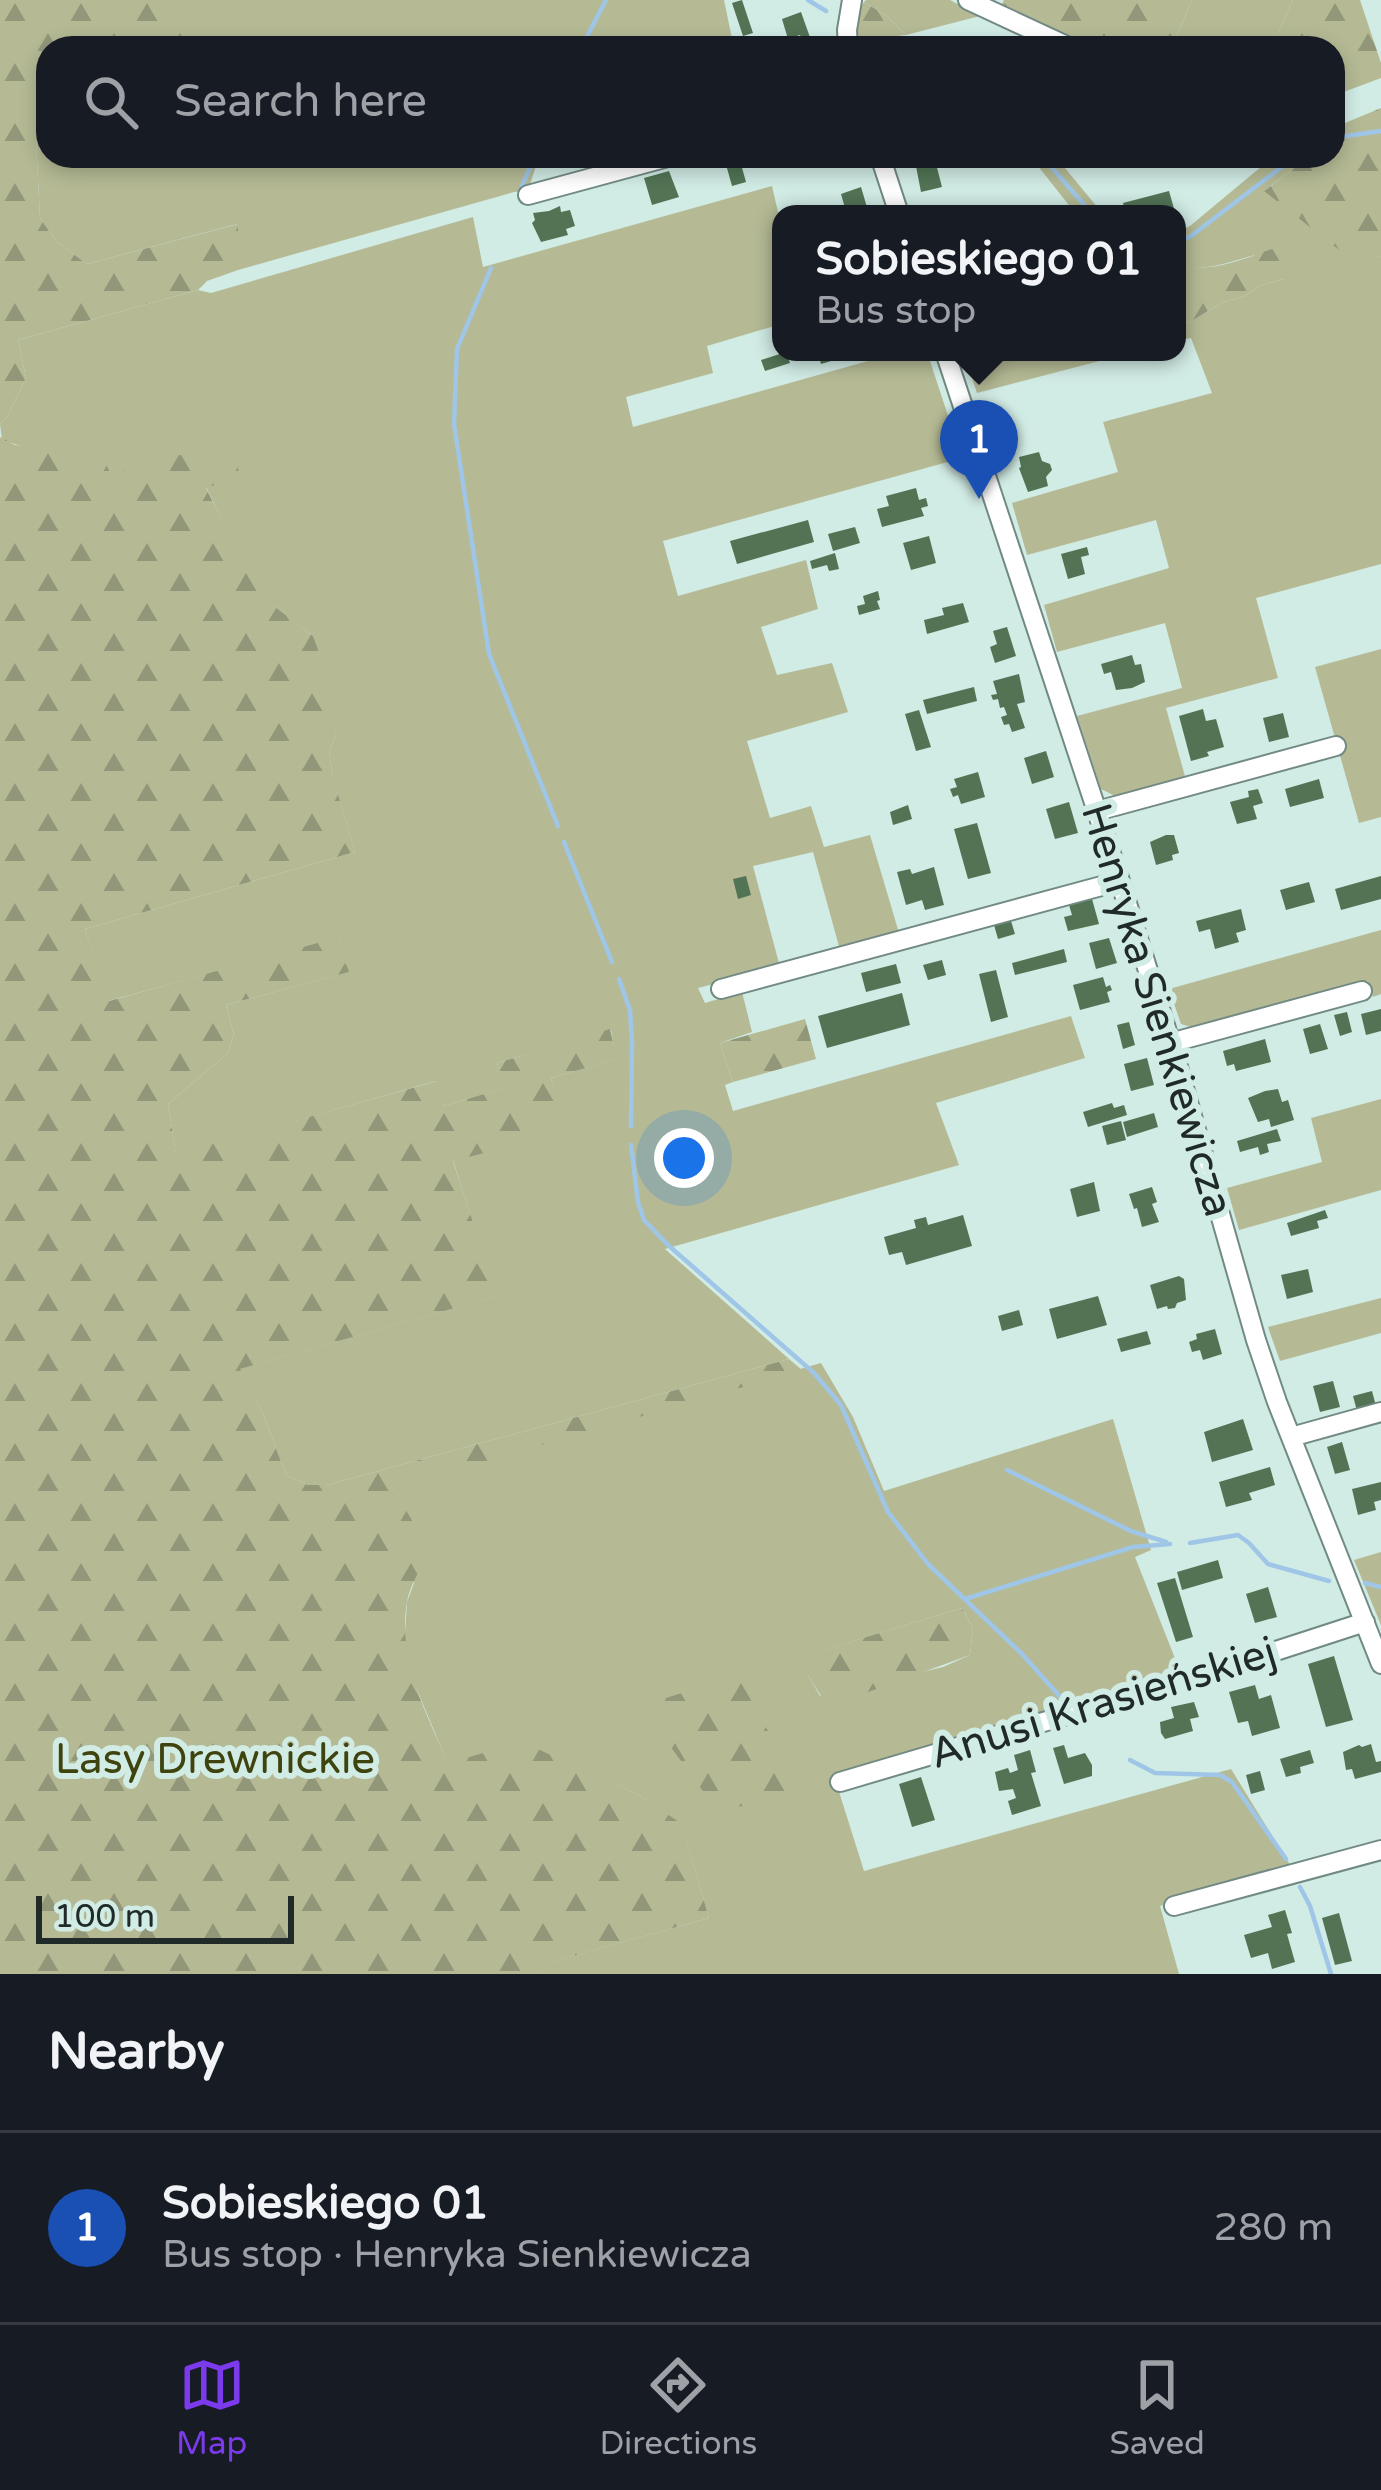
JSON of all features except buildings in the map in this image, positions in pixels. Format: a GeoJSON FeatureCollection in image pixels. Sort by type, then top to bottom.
{"type":"FeatureCollection","features":[{"type":"Feature","properties":{"kind":"street"},"geometry":{"type":"LineString","coordinates":[[847,36],[852,0]]}},
{"type":"Feature","properties":{"kind":"street"},"geometry":{"type":"LineString","coordinates":[[968,0],[1045,36]]}},
{"type":"Feature","properties":{"kind":"street"},"geometry":{"type":"LineString","coordinates":[[528,195],[628,168]]}},
{"type":"Feature","properties":{"kind":"street"},"geometry":{"type":"LineString","coordinates":[[884,168],[896,205]]}},
{"type":"Feature","properties":{"kind":"street","name":"Henryka Sienkiewicza"},"geometry":{"type":"LineString","coordinates":[[947,361],[1120,880],[1256,1340],[1381,1664]]}},
{"type":"Feature","properties":{"kind":"street"},"geometry":{"type":"LineString","coordinates":[[1097,811],[1336,746]]}},
{"type":"Feature","properties":{"kind":"street"},"geometry":{"type":"LineString","coordinates":[[721,989],[1120,880]]}},
{"type":"Feature","properties":{"kind":"street"},"geometry":{"type":"LineString","coordinates":[[1170,1042],[1362,991]]}},
{"type":"Feature","properties":{"kind":"street"},"geometry":{"type":"LineString","coordinates":[[1291,1437],[1381,1412]]}},
{"type":"Feature","properties":{"kind":"street","name":"Anusi Krasieńskiej"},"geometry":{"type":"LineString","coordinates":[[840,1782],[1364,1622]]}},
{"type":"Feature","properties":{"kind":"street"},"geometry":{"type":"LineString","coordinates":[[1174,1906],[1381,1850]]}},
{"type":"Feature","properties":{"kind":"green space"},"geometry":{"type":"Polygon","coordinates":[[[0,0],[189,0],[189,36],[36,36],[40,218],[57,242],[87,264],[238,224],[238,270],[207,281],[198,290],[18,340],[26,378],[0,424],[0,0]]]}},
{"type":"Feature","properties":{"kind":"green space"},"geometry":{"type":"Polygon","coordinates":[[[189,0],[724,0],[732,36],[189,36],[189,0]]]}},
{"type":"Feature","properties":{"kind":"green space"},"geometry":{"type":"Polygon","coordinates":[[[866,0],[950,0],[980,16],[906,35],[866,0]]]}},
{"type":"Feature","properties":{"kind":"green space"},"geometry":{"type":"Polygon","coordinates":[[[1004,0],[1192,0],[1176,36],[1061,36],[1000,8],[1004,0]]]}},
{"type":"Feature","properties":{"kind":"green space"},"geometry":{"type":"Polygon","coordinates":[[[1192,0],[1293,0],[1276,36],[1176,36],[1192,0]]]}},
{"type":"Feature","properties":{"kind":"green space"},"geometry":{"type":"Polygon","coordinates":[[[1293,0],[1360,0],[1381,63],[1381,78],[1345,92],[1345,36],[1276,36],[1293,0]]]}},
{"type":"Feature","properties":{"kind":"green space"},"geometry":{"type":"Polygon","coordinates":[[[864,2],[906,35],[858,36],[854,16],[864,2]]]}},
{"type":"Feature","properties":{"kind":"green space"},"geometry":{"type":"Polygon","coordinates":[[[1381,108],[1381,256],[1357,264],[1264,191],[1294,168],[1345,168],[1345,123],[1381,108]]]}},
{"type":"Feature","properties":{"kind":"green space"},"geometry":{"type":"Polygon","coordinates":[[[37,168],[535,168],[528,191],[238,270],[237,224],[87,264],[57,242],[40,218],[37,168]]]}},
{"type":"Feature","properties":{"kind":"green space"},"geometry":{"type":"Polygon","coordinates":[[[1040,168],[1065,168],[1096,205],[1069,205],[1040,168]]]}},
{"type":"Feature","properties":{"kind":"green space"},"geometry":{"type":"Polygon","coordinates":[[[1260,168],[1294,168],[1265,190],[1356,263],[1381,256],[1381,564],[1256,598],[1278,678],[1166,708],[1186,780],[1119,798],[1101,789],[1077,716],[1182,688],[1165,623],[1057,652],[1044,605],[1169,568],[1156,520],[1027,555],[1012,503],[1118,472],[1103,422],[1212,393],[1191,338],[1186,339],[1186,323],[1223,302],[1284,279],[1255,255],[1215,266],[1186,265],[1186,228],[1260,168]]]}},
{"type":"Feature","properties":{"kind":"green space"},"geometry":{"type":"Polygon","coordinates":[[[772,186],[776,205],[772,205],[772,327],[707,346],[713,373],[626,397],[633,427],[868,361],[930,361],[962,458],[663,541],[678,596],[806,560],[818,609],[761,627],[777,675],[832,663],[848,712],[747,741],[770,818],[811,806],[824,847],[870,835],[899,933],[840,950],[813,852],[753,866],[780,967],[698,988],[705,1003],[742,992],[752,1032],[720,1043],[733,1082],[725,1085],[733,1111],[1071,1016],[1085,1058],[936,1103],[959,1165],[665,1249],[789,1359],[327,1485],[308,1485],[286,1475],[264,1416],[239,1369],[496,1296],[453,1160],[564,1132],[551,1078],[616,1059],[611,1030],[497,1063],[505,1088],[444,1106],[436,1081],[176,1155],[168,1104],[227,1054],[234,1035],[226,1005],[348,972],[339,938],[108,1001],[85,929],[355,852],[333,778],[329,751],[336,735],[313,636],[278,610],[253,580],[206,487],[110,474],[2,440],[0,424],[26,378],[18,340],[198,290],[211,293],[473,217],[483,267],[772,186]]]}},
{"type":"Feature","properties":{"kind":"green space"},"geometry":{"type":"Polygon","coordinates":[[[1275,248],[1298,258],[1297,269],[1284,279],[1223,302],[1186,323],[1186,265],[1212,267],[1275,248]]]}},
{"type":"Feature","properties":{"kind":"green space"},"geometry":{"type":"Polygon","coordinates":[[[966,361],[1100,361],[977,393],[966,361]]]}},
{"type":"Feature","properties":{"kind":"green space","name":"Lasy Drewnickie"},"geometry":{"type":"Polygon","coordinates":[[[0,437],[15,445],[100,453],[111,474],[231,441],[240,476],[206,488],[258,585],[275,607],[313,636],[333,691],[336,735],[329,751],[355,852],[85,929],[109,1001],[339,937],[349,972],[226,1005],[234,1035],[227,1054],[168,1104],[176,1154],[437,1081],[444,1106],[504,1088],[497,1063],[610,1029],[617,1059],[551,1078],[565,1132],[453,1161],[497,1296],[240,1369],[286,1475],[308,1485],[327,1485],[789,1359],[802,1370],[393,1488],[430,1551],[409,1595],[406,1644],[423,1705],[448,1763],[522,1742],[637,1794],[682,1824],[709,1918],[537,1966],[539,1974],[0,1974],[0,437]]]}},
{"type":"Feature","properties":{"kind":"green space"},"geometry":{"type":"Polygon","coordinates":[[[1381,649],[1381,817],[1359,823],[1315,667],[1381,649]]]}},
{"type":"Feature","properties":{"kind":"green space"},"geometry":{"type":"Polygon","coordinates":[[[1381,930],[1381,994],[1373,997],[1368,981],[1197,1029],[1181,1024],[1169,989],[1381,930]]]}},
{"type":"Feature","properties":{"kind":"green space"},"geometry":{"type":"Polygon","coordinates":[[[805,1019],[816,1059],[733,1082],[720,1043],[805,1019]]]}},
{"type":"Feature","properties":{"kind":"green space"},"geometry":{"type":"Polygon","coordinates":[[[1381,1099],[1381,1190],[1239,1230],[1227,1188],[1322,1162],[1311,1118],[1381,1099]]]}},
{"type":"Feature","properties":{"kind":"green space"},"geometry":{"type":"Polygon","coordinates":[[[1381,1298],[1381,1333],[1280,1361],[1268,1327],[1381,1298]]]}},
{"type":"Feature","properties":{"kind":"green space"},"geometry":{"type":"Polygon","coordinates":[[[821,1363],[853,1417],[884,1491],[1113,1419],[1151,1550],[1135,1557],[1180,1671],[835,1779],[864,1871],[1231,1769],[1292,1868],[1160,1906],[1179,1974],[539,1974],[536,1966],[709,1918],[682,1825],[637,1794],[571,1765],[448,1764],[404,1647],[407,1602],[414,1583],[393,1487],[821,1363]],[[962,1608],[798,1658],[820,1696],[943,1667],[970,1655],[973,1628],[962,1608]]]}},
{"type":"Feature","properties":{"kind":"green space"},"geometry":{"type":"Polygon","coordinates":[[[1381,1552],[1381,1625],[1354,1560],[1381,1552]]]}},
{"type":"Feature","properties":{"kind":"green space"},"geometry":{"type":"Polygon","coordinates":[[[962,1608],[973,1628],[970,1655],[849,1699],[821,1696],[797,1658],[962,1608]]]}},
{"type":"Feature","properties":{"kind":"green space"},"geometry":{"type":"Polygon","coordinates":[[[739,1675],[798,1789],[719,1813],[670,1746],[650,1703],[739,1675]]]}},
{"type":"Feature","properties":{"kind":"waterway"},"geometry":{"type":"LineString","coordinates":[[587,36],[606,0]]}},
{"type":"Feature","properties":{"kind":"waterway"},"geometry":{"type":"LineString","coordinates":[[808,0],[826,11]]}},
{"type":"Feature","properties":{"kind":"waterway"},"geometry":{"type":"LineString","coordinates":[[1345,136],[1381,131]]}},
{"type":"Feature","properties":{"kind":"waterway"},"geometry":{"type":"LineString","coordinates":[[522,186],[530,168]]}},
{"type":"Feature","properties":{"kind":"waterway"},"geometry":{"type":"LineString","coordinates":[[1052,168],[1084,205]]}},
{"type":"Feature","properties":{"kind":"waterway"},"geometry":{"type":"LineString","coordinates":[[1186,238],[1280,168]]}},
{"type":"Feature","properties":{"kind":"waterway"},"geometry":{"type":"LineString","coordinates":[[491,268],[457,349],[454,424],[489,654],[558,826]]}},
{"type":"Feature","properties":{"kind":"waterway"},"geometry":{"type":"LineString","coordinates":[[564,842],[612,962]]}},
{"type":"Feature","properties":{"kind":"waterway"},"geometry":{"type":"LineString","coordinates":[[619,979],[630,1010],[631,1126]]}},
{"type":"Feature","properties":{"kind":"waterway"},"geometry":{"type":"LineString","coordinates":[[631,1145],[644,1220],[814,1373],[841,1405],[888,1512],[928,1564],[1063,1700]]}},
{"type":"Feature","properties":{"kind":"waterway"},"geometry":{"type":"LineString","coordinates":[[1007,1470],[1131,1531],[1166,1542]]}},
{"type":"Feature","properties":{"kind":"waterway"},"geometry":{"type":"LineString","coordinates":[[1190,1543],[1238,1535],[1268,1564],[1329,1581]]}},
{"type":"Feature","properties":{"kind":"waterway"},"geometry":{"type":"LineString","coordinates":[[968,1598],[1133,1547],[1170,1544]]}},
{"type":"Feature","properties":{"kind":"waterway"},"geometry":{"type":"LineString","coordinates":[[1365,1583],[1381,1587]]}},
{"type":"Feature","properties":{"kind":"waterway"},"geometry":{"type":"LineString","coordinates":[[1130,1760],[1155,1773],[1220,1775],[1232,1782],[1286,1859]]}},
{"type":"Feature","properties":{"kind":"waterway"},"geometry":{"type":"LineString","coordinates":[[1300,1887],[1331,1974]]}},
{"type":"Feature","properties":{"kind":"place","name":"Sobieskiego 01"},"geometry":{"type":"Point","coordinates":[979,499]}}]}
